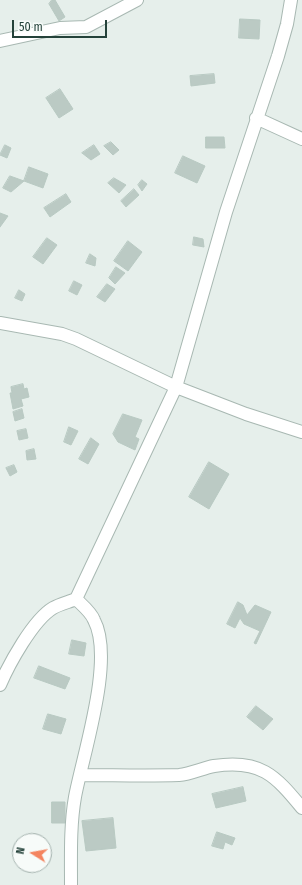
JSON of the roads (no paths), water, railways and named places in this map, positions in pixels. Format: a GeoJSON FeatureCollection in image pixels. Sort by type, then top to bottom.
{"type":"FeatureCollection","features":[{"type":"Feature","properties":{"kind":"street"},"geometry":{"type":"LineString","coordinates":[[0,41],[60,28],[86,27],[137,0]]}},
{"type":"Feature","properties":{"kind":"street"},"geometry":{"type":"LineString","coordinates":[[0,685],[9,665],[41,619],[52,609],[76,599],[176,387],[226,212],[256,118],[278,56],[287,24],[291,0]]}},
{"type":"Feature","properties":{"kind":"street"},"geometry":{"type":"LineString","coordinates":[[256,118],[302,139]]}},
{"type":"Feature","properties":{"kind":"street"},"geometry":{"type":"LineString","coordinates":[[0,323],[62,334],[76,339],[176,387],[246,414],[302,432]]}},
{"type":"Feature","properties":{"kind":"street"},"geometry":{"type":"LineString","coordinates":[[71,885],[75,798],[94,719],[101,656],[100,640],[94,620],[76,599]]}},
{"type":"Feature","properties":{"kind":"street"},"geometry":{"type":"LineString","coordinates":[[80,775],[180,775],[214,766],[248,765],[263,770],[281,783],[302,808]]}}]}
